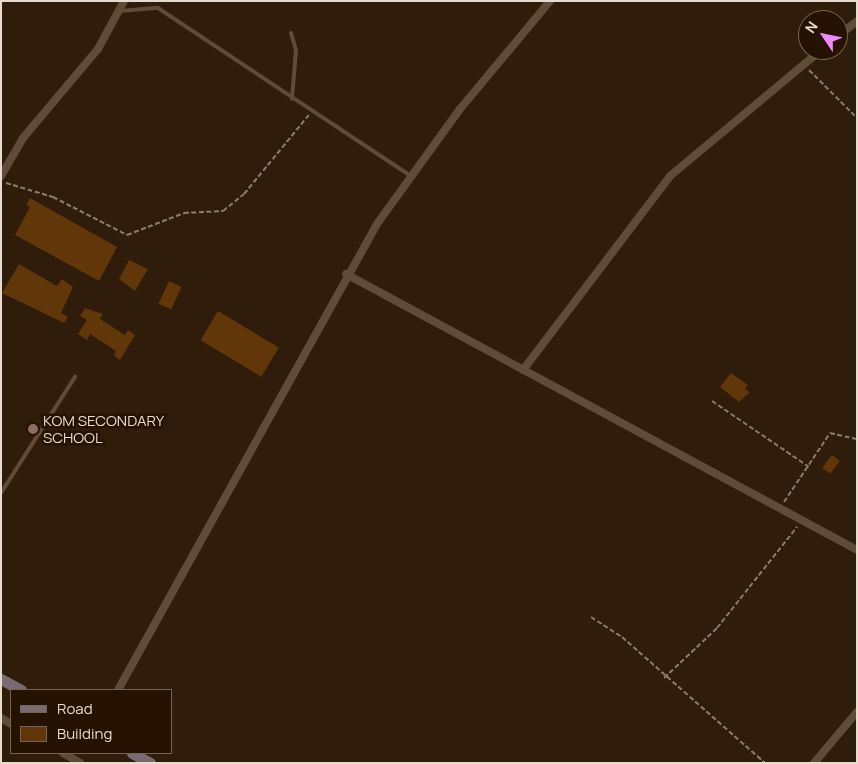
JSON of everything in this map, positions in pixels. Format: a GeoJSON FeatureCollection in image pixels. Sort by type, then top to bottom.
{"type":"FeatureCollection","features":[{"type":"Feature","properties":{"kind":"main road"},"geometry":{"type":"LineString","coordinates":[[1,679],[19,689]]}},
{"type":"Feature","properties":{"kind":"main road"},"geometry":{"type":"LineString","coordinates":[[134,754],[150,763]]}},
{"type":"Feature","properties":{"kind":"street"},"geometry":{"type":"LineString","coordinates":[[1,176],[23,138],[98,49],[124,1]]}},
{"type":"Feature","properties":{"kind":"street"},"geometry":{"type":"LineString","coordinates":[[119,689],[346,274],[460,109],[550,1]]}},
{"type":"Feature","properties":{"kind":"street"},"geometry":{"type":"LineString","coordinates":[[523,370],[670,176],[809,60]]}},
{"type":"Feature","properties":{"kind":"street"},"geometry":{"type":"LineString","coordinates":[[346,274],[857,550]]}},
{"type":"Feature","properties":{"kind":"street"},"geometry":{"type":"LineString","coordinates":[[814,763],[857,712]]}},
{"type":"Feature","properties":{"kind":"street"},"geometry":{"type":"LineString","coordinates":[[65,754],[80,763]]}},
{"type":"Feature","properties":{"kind":"lane"},"geometry":{"type":"LineString","coordinates":[[118,12],[138,6],[158,8],[311,112],[413,177]]}},
{"type":"Feature","properties":{"kind":"lane"},"geometry":{"type":"LineString","coordinates":[[291,33],[296,50],[292,99]]}},
{"type":"Feature","properties":{"kind":"lane"},"geometry":{"type":"LineString","coordinates":[[2,492],[75,377]]}},
{"type":"Feature","properties":{"kind":"path"},"geometry":{"type":"LineString","coordinates":[[804,64],[857,118]]}},
{"type":"Feature","properties":{"kind":"path"},"geometry":{"type":"LineString","coordinates":[[1,182],[54,197],[127,235],[184,213],[223,211],[244,194],[311,112]]}},
{"type":"Feature","properties":{"kind":"path"},"geometry":{"type":"LineString","coordinates":[[712,401],[809,467]]}},
{"type":"Feature","properties":{"kind":"path"},"geometry":{"type":"LineString","coordinates":[[780,510],[831,431],[857,438]]}},
{"type":"Feature","properties":{"kind":"path"},"geometry":{"type":"LineString","coordinates":[[664,678],[717,628],[801,521]]}},
{"type":"Feature","properties":{"kind":"path"},"geometry":{"type":"LineString","coordinates":[[591,617],[628,642],[664,678],[765,763]]}},
{"type":"Feature","properties":{"kind":"building"},"geometry":{"type":"Polygon","coordinates":[[[30,198],[117,247],[99,281],[15,235],[30,207],[26,205],[30,198]]]}},
{"type":"Feature","properties":{"kind":"building"},"geometry":{"type":"Polygon","coordinates":[[[129,260],[148,269],[135,291],[119,279],[129,260]]]}},
{"type":"Feature","properties":{"kind":"building"},"geometry":{"type":"Polygon","coordinates":[[[19,264],[57,286],[62,279],[73,287],[61,313],[68,317],[64,323],[2,293],[19,264]]]}},
{"type":"Feature","properties":{"kind":"building"},"geometry":{"type":"Polygon","coordinates":[[[169,281],[182,287],[171,310],[158,304],[169,281]]]}},
{"type":"Feature","properties":{"kind":"building"},"geometry":{"type":"Polygon","coordinates":[[[85,308],[103,314],[100,319],[125,335],[128,330],[135,335],[120,360],[114,356],[116,351],[90,334],[87,340],[78,334],[87,320],[80,316],[85,308]]]}},
{"type":"Feature","properties":{"kind":"building"},"geometry":{"type":"Polygon","coordinates":[[[218,311],[279,348],[261,377],[200,340],[218,311]]]}},
{"type":"Feature","properties":{"kind":"building"},"geometry":{"type":"Polygon","coordinates":[[[731,373],[748,385],[745,389],[750,392],[739,402],[720,387],[731,373]]]}},
{"type":"Feature","properties":{"kind":"building"},"geometry":{"type":"Polygon","coordinates":[[[832,455],[840,461],[830,474],[822,468],[832,455]]]}},
{"type":"Feature","properties":{"kind":"place","name":"KOM SECONDARY SCHOOL"},"geometry":{"type":"Point","coordinates":[33,429]}}]}
